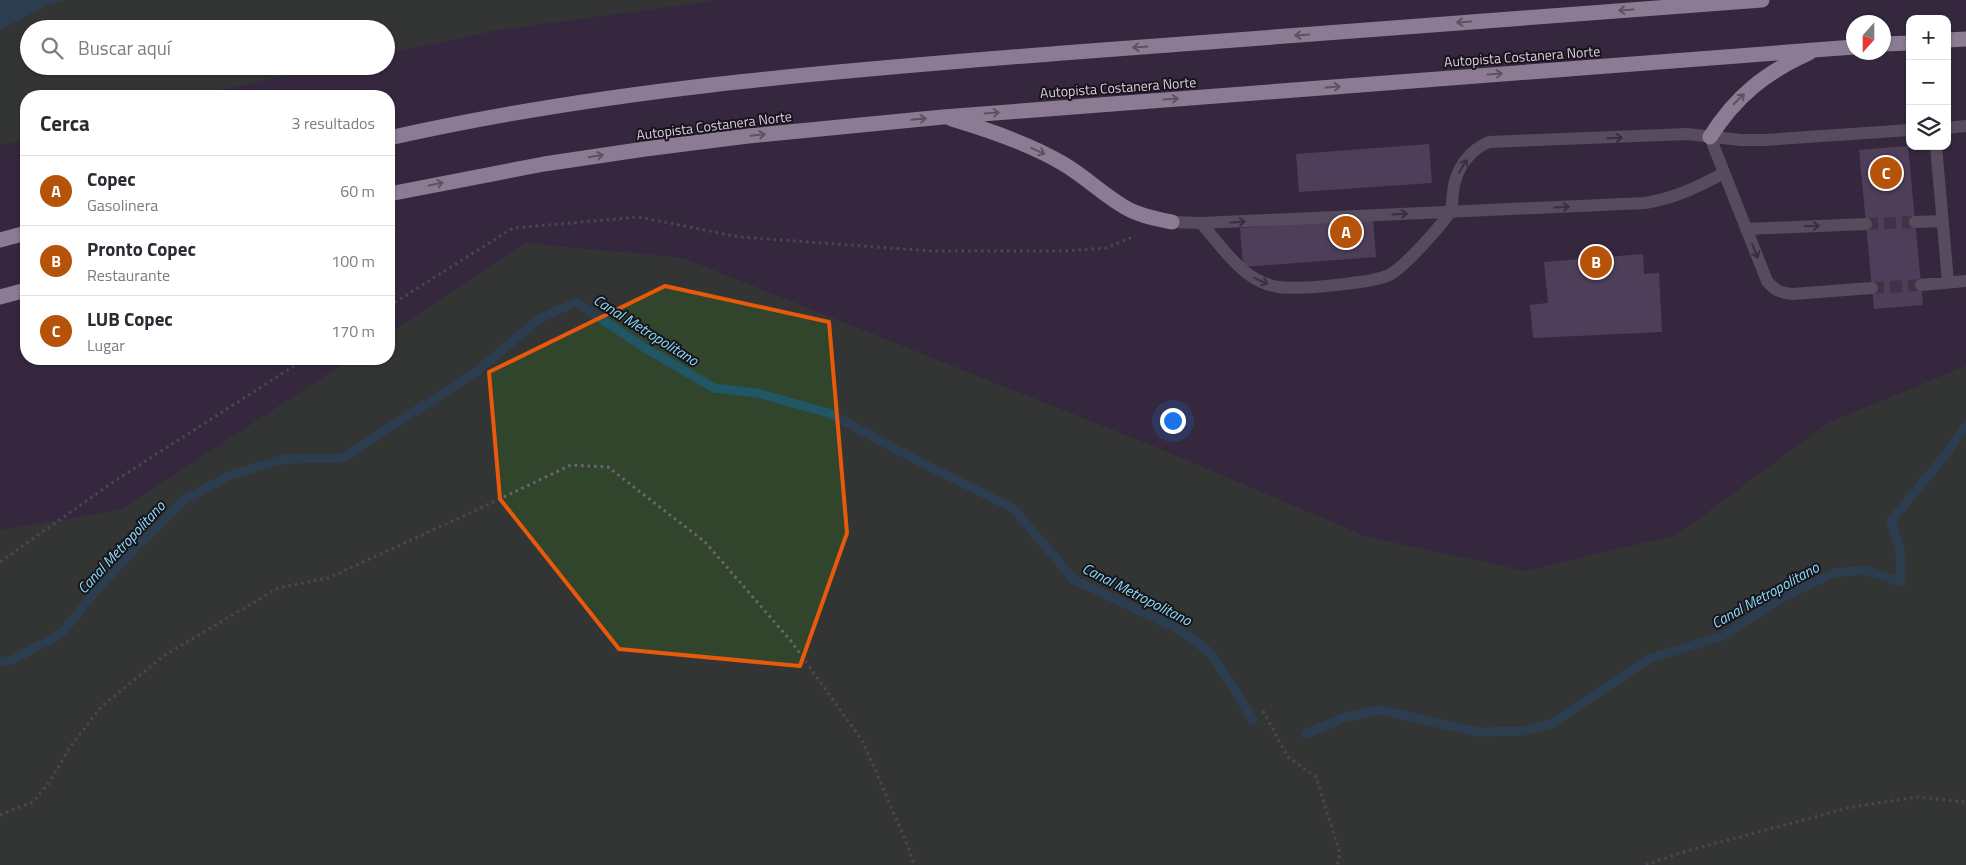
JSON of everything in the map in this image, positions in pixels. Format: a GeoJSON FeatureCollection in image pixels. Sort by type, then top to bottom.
{"type":"FeatureCollection","features":[{"type":"Feature","properties":{"kind":"highway"},"geometry":{"type":"LineString","coordinates":[[395,137],[526,111],[627,96],[826,73],[1213,41],[1762,0]]}},
{"type":"Feature","properties":{"kind":"highway"},"geometry":{"type":"LineString","coordinates":[[1951,40],[1966,39]]}},
{"type":"Feature","properties":{"kind":"highway"},"geometry":{"type":"LineString","coordinates":[[1891,44],[1906,43]]}},
{"type":"Feature","properties":{"kind":"highway","name":"Autopista Costanera Norte"},"geometry":{"type":"LineString","coordinates":[[395,193],[544,164],[645,148],[748,136],[943,117],[1846,47]]}},
{"type":"Feature","properties":{"kind":"highway"},"geometry":{"type":"LineString","coordinates":[[1710,137],[1723,117],[1739,98],[1760,81],[1782,67],[1817,49]]}},
{"type":"Feature","properties":{"kind":"highway"},"geometry":{"type":"LineString","coordinates":[[943,117],[986,130],[1046,154],[1081,175],[1113,200],[1130,210],[1150,218],[1172,222]]}},
{"type":"Feature","properties":{"kind":"highway"},"geometry":{"type":"LineString","coordinates":[[0,240],[20,235]]}},
{"type":"Feature","properties":{"kind":"highway"},"geometry":{"type":"LineString","coordinates":[[0,297],[20,292]]}},
{"type":"Feature","properties":{"kind":"lane"},"geometry":{"type":"LineString","coordinates":[[1951,128],[1966,126]]}},
{"type":"Feature","properties":{"kind":"lane"},"geometry":{"type":"LineString","coordinates":[[1201,223],[1250,275],[1265,283],[1293,288],[1371,281],[1390,275],[1400,268],[1451,212],[1453,187],[1458,174],[1472,152],[1489,142],[1687,134],[1741,140],[1764,140],[1906,130]]}},
{"type":"Feature","properties":{"kind":"lane"},"geometry":{"type":"LineString","coordinates":[[1710,137],[1767,281],[1776,290],[1792,294],[1872,288]]}},
{"type":"Feature","properties":{"kind":"lane"},"geometry":{"type":"LineString","coordinates":[[1936,150],[1948,282]]}},
{"type":"Feature","properties":{"kind":"lane"},"geometry":{"type":"LineString","coordinates":[[1172,222],[1201,223],[1645,203],[1685,194],[1724,173]]}},
{"type":"Feature","properties":{"kind":"lane"},"geometry":{"type":"LineString","coordinates":[[1915,222],[1942,221]]}},
{"type":"Feature","properties":{"kind":"lane"},"geometry":{"type":"LineString","coordinates":[[1746,229],[1866,224]]}},
{"type":"Feature","properties":{"kind":"lane"},"geometry":{"type":"LineString","coordinates":[[1920,285],[1966,281]]}},
{"type":"Feature","properties":{"kind":"path"},"geometry":{"type":"LineString","coordinates":[[395,302],[513,228],[639,216],[740,237],[932,251],[1063,251],[1106,248],[1172,222]]}},
{"type":"Feature","properties":{"kind":"path"},"geometry":{"type":"LineString","coordinates":[[0,562],[116,480],[296,365]]}},
{"type":"Feature","properties":{"kind":"path"},"geometry":{"type":"LineString","coordinates":[[0,815],[33,802],[49,783],[70,747],[102,706],[165,655],[278,588],[328,578],[571,465],[580,465],[608,467],[705,542],[791,641],[863,742],[905,839],[914,865]]}},
{"type":"Feature","properties":{"kind":"path"},"geometry":{"type":"LineString","coordinates":[[1263,712],[1288,757],[1316,777],[1340,854],[1336,865]]}},
{"type":"Feature","properties":{"kind":"path"},"geometry":{"type":"LineString","coordinates":[[1646,865],[1683,852],[1852,806],[1918,797],[1966,802]]}},
{"type":"Feature","properties":{"kind":"highlighted area"},"geometry":{"type":"Polygon","coordinates":[[[665,286],[829,322],[847,533],[800,666],[619,649],[500,499],[489,372],[665,286]]]}},
{"type":"Feature","properties":{"kind":"shaded area"},"geometry":{"type":"Polygon","coordinates":[[[0,0],[719,0],[497,30],[395,52],[395,20],[20,20],[20,75],[290,75],[221,90],[20,90],[20,140],[0,145],[0,0]]]}},
{"type":"Feature","properties":{"kind":"shaded area"},"geometry":{"type":"Polygon","coordinates":[[[0,0],[64,0],[48,5],[0,30],[0,0]]]}},
{"type":"Feature","properties":{"kind":"shaded area"},"geometry":{"type":"Polygon","coordinates":[[[525,243],[683,258],[1165,451],[1367,537],[1525,571],[1677,535],[1828,423],[1966,366],[1966,865],[0,865],[0,530],[122,510],[341,365],[395,365],[395,329],[525,243]]]}},
{"type":"Feature","properties":{"kind":"building"},"geometry":{"type":"Polygon","coordinates":[[[1429,144],[1432,183],[1299,192],[1296,154],[1429,144]]]}},
{"type":"Feature","properties":{"kind":"building"},"geometry":{"type":"Polygon","coordinates":[[[1906,146],[1906,150],[1908,150],[1923,305],[1874,309],[1859,150],[1906,146]]]}},
{"type":"Feature","properties":{"kind":"building"},"geometry":{"type":"Polygon","coordinates":[[[1373,219],[1376,257],[1243,267],[1240,228],[1373,219]]]}},
{"type":"Feature","properties":{"kind":"building"},"geometry":{"type":"Polygon","coordinates":[[[1643,254],[1644,274],[1659,273],[1662,332],[1533,338],[1530,305],[1548,303],[1544,262],[1643,254]]]}},
{"type":"Feature","properties":{"kind":"waterway","name":"Canal Metropolitano"},"geometry":{"type":"LineString","coordinates":[[0,662],[12,660],[62,633],[94,593],[135,548],[184,500],[231,475],[284,459],[343,458],[477,371],[539,319],[576,302],[645,348],[714,388],[757,393],[829,413],[924,464],[1013,508],[1074,580],[1175,627],[1211,653],[1253,720]]}},
{"type":"Feature","properties":{"kind":"waterway","name":"Canal Metropolitano"},"geometry":{"type":"LineString","coordinates":[[1306,734],[1343,718],[1380,710],[1478,732],[1523,731],[1551,724],[1649,659],[1722,636],[1787,595],[1834,573],[1865,570],[1901,582],[1900,550],[1891,521],[1950,449],[1966,425]]}},
{"type":"Feature","properties":{"kind":"tunnel"},"geometry":{"type":"LineString","coordinates":[[1866,224],[1915,222]]}},
{"type":"Feature","properties":{"kind":"tunnel"},"geometry":{"type":"LineString","coordinates":[[1872,288],[1921,285]]}},
{"type":"Feature","properties":{"kind":"place","name":"LUB Copec"},"geometry":{"type":"Point","coordinates":[1886,173]}},
{"type":"Feature","properties":{"kind":"place","name":"Copec"},"geometry":{"type":"Point","coordinates":[1346,232]}},
{"type":"Feature","properties":{"kind":"place","name":"Pronto Copec"},"geometry":{"type":"Point","coordinates":[1596,262]}}]}
